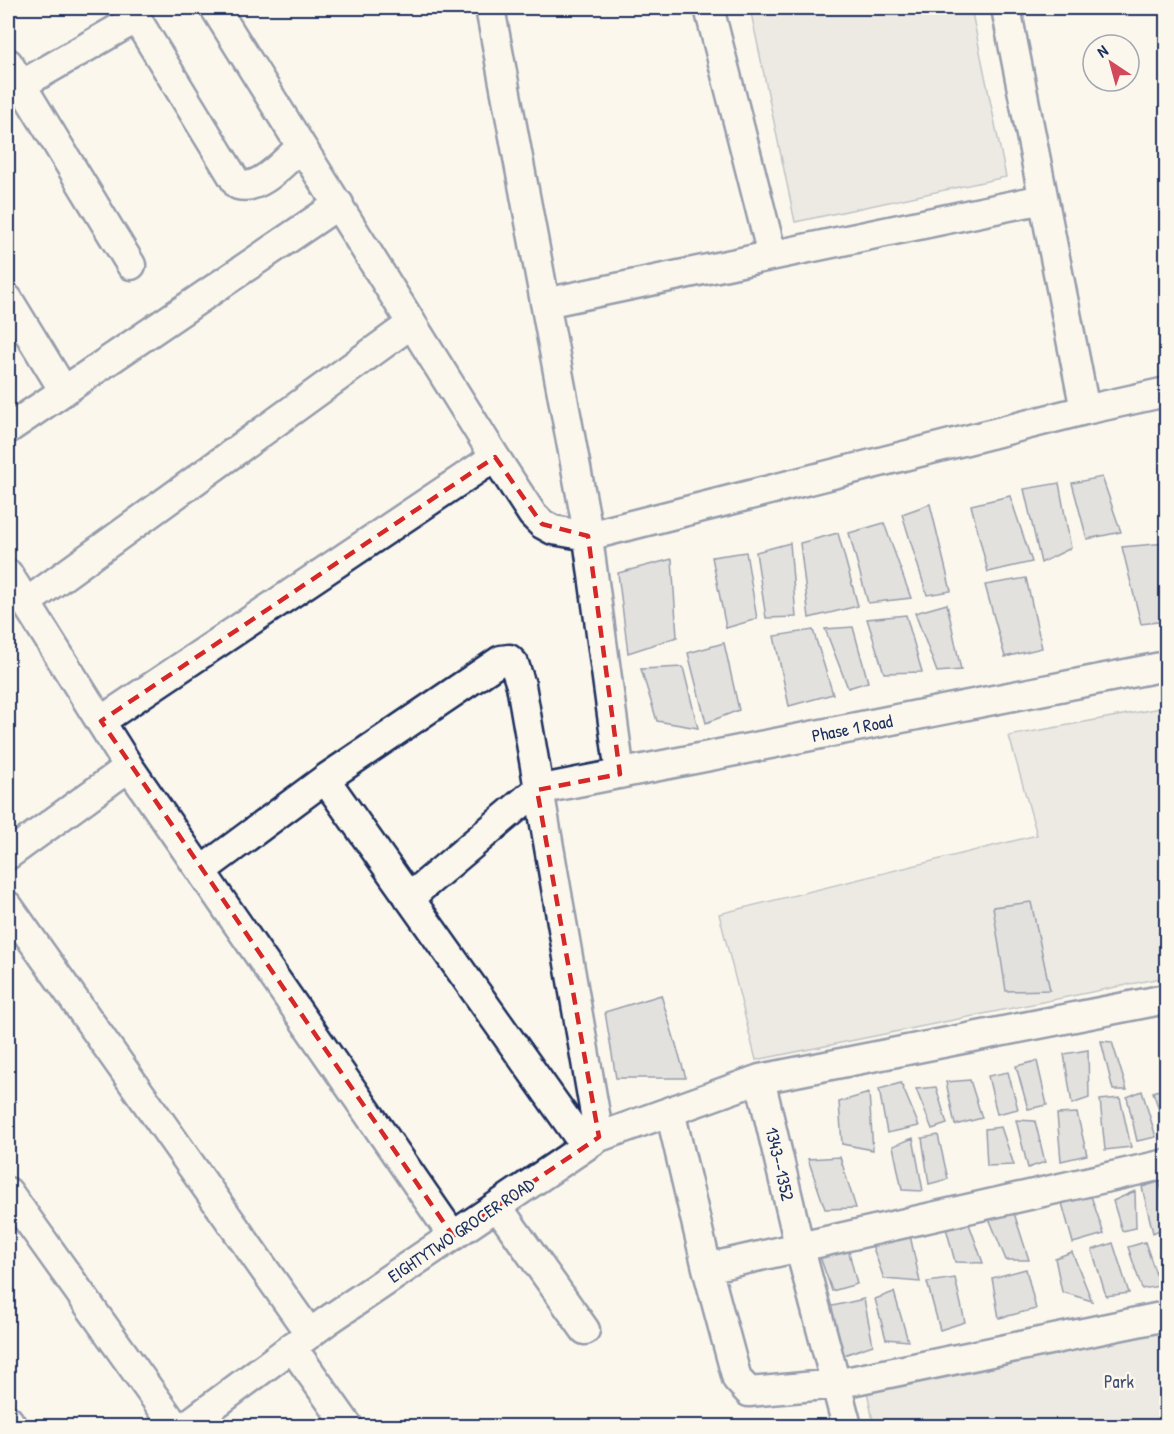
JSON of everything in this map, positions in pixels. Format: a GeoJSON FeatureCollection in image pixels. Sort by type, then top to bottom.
{"type":"FeatureCollection","features":[{"type":"Feature","properties":{"kind":"street"},"geometry":{"type":"LineString","coordinates":[[215,8],[495,457],[532,514],[542,524],[553,530],[588,536],[1085,410],[1167,392]]}},
{"type":"Feature","properties":{"kind":"street"},"geometry":{"type":"LineString","coordinates":[[490,8],[588,536],[620,774]]}},
{"type":"Feature","properties":{"kind":"street"},"geometry":{"type":"LineString","coordinates":[[709,8],[772,255]]}},
{"type":"Feature","properties":{"kind":"street"},"geometry":{"type":"LineString","coordinates":[[1006,8],[1085,410]]}},
{"type":"Feature","properties":{"kind":"street"},"geometry":{"type":"LineString","coordinates":[[131,265],[14,74],[134,13],[238,185],[248,187],[257,183],[301,147]]}},
{"type":"Feature","properties":{"kind":"street"},"geometry":{"type":"LineString","coordinates":[[545,303],[1043,199]]}},
{"type":"Feature","properties":{"kind":"street"},"geometry":{"type":"LineString","coordinates":[[8,429],[339,204]]}},
{"type":"Feature","properties":{"kind":"street"},"geometry":{"type":"LineString","coordinates":[[8,299],[64,390]]}},
{"type":"Feature","properties":{"kind":"street"},"geometry":{"type":"LineString","coordinates":[[26,603],[411,324]]}},
{"type":"Feature","properties":{"kind":"street"},"geometry":{"type":"LineString","coordinates":[[101,721],[495,457]]}},
{"type":"Feature","properties":{"kind":"street"},"geometry":{"type":"LineString","coordinates":[[8,574],[129,767],[453,1236]]}},
{"type":"Feature","properties":{"kind":"street"},"geometry":{"type":"LineString","coordinates":[[201,871],[325,779],[501,660],[508,659],[514,664],[521,684],[592,1142]]}},
{"type":"Feature","properties":{"kind":"street","name":"Phase 1 Road"},"geometry":{"type":"LineString","coordinates":[[537,790],[1167,666]]}},
{"type":"Feature","properties":{"kind":"street"},"geometry":{"type":"LineString","coordinates":[[8,855],[129,767]]}},
{"type":"Feature","properties":{"kind":"street"},"geometry":{"type":"LineString","coordinates":[[325,779],[409,898],[592,1142]]}},
{"type":"Feature","properties":{"kind":"street"},"geometry":{"type":"LineString","coordinates":[[409,898],[537,790]]}},
{"type":"Feature","properties":{"kind":"street"},"geometry":{"type":"LineString","coordinates":[[8,906],[301,1341],[348,1426]]}},
{"type":"Feature","properties":{"kind":"street","name":"EIGHTYTWO GROCER ROAD"},"geometry":{"type":"LineString","coordinates":[[186,1426],[301,1341],[592,1142],[760,1079],[1167,999]]}},
{"type":"Feature","properties":{"kind":"street","name":"1343--1352"},"geometry":{"type":"LineString","coordinates":[[760,1079],[800,1249],[848,1426]]}},
{"type":"Feature","properties":{"kind":"street"},"geometry":{"type":"LineString","coordinates":[[670,1111],[734,1371],[745,1390],[758,1393],[836,1384],[1167,1316]]}},
{"type":"Feature","properties":{"kind":"street"},"geometry":{"type":"LineString","coordinates":[[707,1268],[800,1249],[1167,1164]]}},
{"type":"Feature","properties":{"kind":"street"},"geometry":{"type":"LineString","coordinates":[[8,1192],[175,1426]]}},
{"type":"Feature","properties":{"kind":"street"},"geometry":{"type":"LineString","coordinates":[[497,1206],[585,1330]]}},
{"type":"Feature","properties":{"kind":"street"},"geometry":{"type":"LineString","coordinates":[[8,1420],[12,1426]]}},
{"type":"Feature","properties":{"kind":"highlighted area"},"geometry":{"type":"Polygon","coordinates":[[[495,457],[542,524],[588,536],[620,774],[537,790],[599,1137],[453,1236],[101,721],[495,457]]]}},
{"type":"Feature","properties":{"kind":"green space"},"geometry":{"type":"Polygon","coordinates":[[[750,8],[971,8],[1006,177],[795,222],[750,8]]]}},
{"type":"Feature","properties":{"kind":"green space"},"geometry":{"type":"Polygon","coordinates":[[[1166,707],[1166,977],[756,1060],[719,914],[1037,835],[1009,736],[1166,707]]]}},
{"type":"Feature","properties":{"kind":"green space","name":"Park"},"geometry":{"type":"Polygon","coordinates":[[[1166,1325],[1166,1426],[874,1426],[866,1386],[1166,1325]]]}},
{"type":"Feature","properties":{"kind":"building"},"geometry":{"type":"Polygon","coordinates":[[[1102,477],[1121,532],[1087,539],[1072,483],[1102,477]]]}},
{"type":"Feature","properties":{"kind":"building"},"geometry":{"type":"Polygon","coordinates":[[[1059,483],[1071,548],[1041,563],[1024,489],[1059,483]]]}},
{"type":"Feature","properties":{"kind":"building"},"geometry":{"type":"Polygon","coordinates":[[[1010,496],[1032,562],[988,572],[971,505],[1010,496]]]}},
{"type":"Feature","properties":{"kind":"building"},"geometry":{"type":"Polygon","coordinates":[[[930,504],[951,591],[927,595],[902,514],[930,504]]]}},
{"type":"Feature","properties":{"kind":"building"},"geometry":{"type":"Polygon","coordinates":[[[884,523],[911,598],[868,603],[849,533],[884,523]]]}},
{"type":"Feature","properties":{"kind":"building"},"geometry":{"type":"Polygon","coordinates":[[[838,533],[858,606],[809,618],[800,543],[838,533]]]}},
{"type":"Feature","properties":{"kind":"building"},"geometry":{"type":"Polygon","coordinates":[[[790,543],[796,617],[766,618],[756,552],[790,543]]]}},
{"type":"Feature","properties":{"kind":"building"},"geometry":{"type":"Polygon","coordinates":[[[1166,543],[1166,621],[1141,624],[1122,547],[1166,543]]]}},
{"type":"Feature","properties":{"kind":"building"},"geometry":{"type":"Polygon","coordinates":[[[746,552],[757,619],[726,628],[712,557],[746,552]]]}},
{"type":"Feature","properties":{"kind":"building"},"geometry":{"type":"Polygon","coordinates":[[[672,559],[677,637],[628,653],[618,573],[672,559]]]}},
{"type":"Feature","properties":{"kind":"building"},"geometry":{"type":"Polygon","coordinates":[[[1026,578],[1042,648],[1005,657],[985,585],[1026,578]]]}},
{"type":"Feature","properties":{"kind":"building"},"geometry":{"type":"Polygon","coordinates":[[[947,604],[961,670],[937,672],[915,613],[947,604]]]}},
{"type":"Feature","properties":{"kind":"building"},"geometry":{"type":"Polygon","coordinates":[[[906,615],[922,672],[884,673],[867,619],[906,615]]]}},
{"type":"Feature","properties":{"kind":"building"},"geometry":{"type":"Polygon","coordinates":[[[853,627],[868,682],[848,688],[825,629],[853,627]]]}},
{"type":"Feature","properties":{"kind":"building"},"geometry":{"type":"Polygon","coordinates":[[[813,630],[833,694],[789,706],[774,636],[813,630]]]}},
{"type":"Feature","properties":{"kind":"building"},"geometry":{"type":"Polygon","coordinates":[[[724,643],[739,710],[706,723],[688,653],[724,643]]]}},
{"type":"Feature","properties":{"kind":"building"},"geometry":{"type":"Polygon","coordinates":[[[683,667],[698,728],[657,721],[641,669],[683,667]]]}},
{"type":"Feature","properties":{"kind":"building"},"geometry":{"type":"Polygon","coordinates":[[[1031,902],[1050,990],[1006,991],[993,907],[1031,902]]]}},
{"type":"Feature","properties":{"kind":"building"},"geometry":{"type":"Polygon","coordinates":[[[661,995],[686,1078],[616,1078],[605,1012],[661,995]]]}},
{"type":"Feature","properties":{"kind":"building"},"geometry":{"type":"Polygon","coordinates":[[[1101,1041],[1112,1042],[1127,1090],[1113,1090],[1101,1041]]]}},
{"type":"Feature","properties":{"kind":"building"},"geometry":{"type":"Polygon","coordinates":[[[1088,1050],[1089,1098],[1072,1104],[1064,1054],[1088,1050]]]}},
{"type":"Feature","properties":{"kind":"building"},"geometry":{"type":"Polygon","coordinates":[[[1037,1061],[1047,1105],[1028,1109],[1016,1066],[1037,1061]]]}},
{"type":"Feature","properties":{"kind":"building"},"geometry":{"type":"Polygon","coordinates":[[[1008,1072],[1018,1109],[997,1114],[988,1076],[1008,1072]]]}},
{"type":"Feature","properties":{"kind":"building"},"geometry":{"type":"Polygon","coordinates":[[[970,1080],[982,1118],[955,1125],[946,1082],[970,1080]]]}},
{"type":"Feature","properties":{"kind":"building"},"geometry":{"type":"Polygon","coordinates":[[[901,1083],[919,1126],[887,1133],[879,1089],[901,1083]]]}},
{"type":"Feature","properties":{"kind":"building"},"geometry":{"type":"Polygon","coordinates":[[[936,1087],[947,1124],[932,1129],[916,1089],[936,1087]]]}},
{"type":"Feature","properties":{"kind":"building"},"geometry":{"type":"Polygon","coordinates":[[[1166,1088],[1166,1130],[1153,1092],[1166,1088]]]}},
{"type":"Feature","properties":{"kind":"building"},"geometry":{"type":"Polygon","coordinates":[[[1142,1091],[1156,1137],[1137,1141],[1127,1097],[1142,1091]]]}},
{"type":"Feature","properties":{"kind":"building"},"geometry":{"type":"Polygon","coordinates":[[[869,1093],[873,1150],[842,1144],[839,1102],[869,1093]]]}},
{"type":"Feature","properties":{"kind":"building"},"geometry":{"type":"Polygon","coordinates":[[[1120,1098],[1131,1147],[1105,1150],[1100,1100],[1120,1098]]]}},
{"type":"Feature","properties":{"kind":"building"},"geometry":{"type":"Polygon","coordinates":[[[1077,1113],[1087,1155],[1061,1161],[1057,1114],[1077,1113]]]}},
{"type":"Feature","properties":{"kind":"building"},"geometry":{"type":"Polygon","coordinates":[[[1016,1120],[1035,1121],[1045,1162],[1028,1168],[1016,1120]]]}},
{"type":"Feature","properties":{"kind":"building"},"geometry":{"type":"Polygon","coordinates":[[[1001,1127],[1014,1165],[987,1166],[985,1129],[1001,1127]]]}},
{"type":"Feature","properties":{"kind":"building"},"geometry":{"type":"Polygon","coordinates":[[[938,1135],[948,1179],[929,1184],[922,1138],[938,1135]]]}},
{"type":"Feature","properties":{"kind":"building"},"geometry":{"type":"Polygon","coordinates":[[[913,1138],[923,1191],[902,1190],[893,1146],[913,1138]]]}},
{"type":"Feature","properties":{"kind":"building"},"geometry":{"type":"Polygon","coordinates":[[[840,1157],[856,1208],[825,1209],[808,1159],[840,1157]]]}},
{"type":"Feature","properties":{"kind":"building"},"geometry":{"type":"Polygon","coordinates":[[[1159,1182],[1166,1200],[1166,1227],[1153,1233],[1142,1187],[1159,1182]]]}},
{"type":"Feature","properties":{"kind":"building"},"geometry":{"type":"Polygon","coordinates":[[[1135,1191],[1136,1228],[1122,1231],[1113,1201],[1135,1191]]]}},
{"type":"Feature","properties":{"kind":"building"},"geometry":{"type":"Polygon","coordinates":[[[1091,1196],[1104,1234],[1073,1243],[1062,1203],[1091,1196]]]}},
{"type":"Feature","properties":{"kind":"building"},"geometry":{"type":"Polygon","coordinates":[[[1014,1213],[1029,1260],[1006,1260],[989,1218],[1014,1213]]]}},
{"type":"Feature","properties":{"kind":"building"},"geometry":{"type":"Polygon","coordinates":[[[968,1221],[983,1263],[955,1262],[945,1224],[968,1221]]]}},
{"type":"Feature","properties":{"kind":"building"},"geometry":{"type":"Polygon","coordinates":[[[910,1235],[920,1282],[884,1279],[872,1245],[910,1235]]]}},
{"type":"Feature","properties":{"kind":"building"},"geometry":{"type":"Polygon","coordinates":[[[1145,1242],[1160,1286],[1142,1289],[1128,1247],[1145,1242]]]}},
{"type":"Feature","properties":{"kind":"building"},"geometry":{"type":"Polygon","coordinates":[[[1113,1243],[1129,1293],[1106,1296],[1092,1250],[1113,1243]]]}},
{"type":"Feature","properties":{"kind":"building"},"geometry":{"type":"Polygon","coordinates":[[[848,1248],[857,1284],[832,1291],[819,1254],[848,1248]]]}},
{"type":"Feature","properties":{"kind":"building"},"geometry":{"type":"Polygon","coordinates":[[[1072,1252],[1092,1301],[1062,1292],[1055,1258],[1072,1252]]]}},
{"type":"Feature","properties":{"kind":"building"},"geometry":{"type":"Polygon","coordinates":[[[1026,1269],[1036,1309],[999,1318],[992,1278],[1026,1269]]]}},
{"type":"Feature","properties":{"kind":"building"},"geometry":{"type":"Polygon","coordinates":[[[955,1278],[965,1322],[940,1330],[927,1282],[955,1278]]]}},
{"type":"Feature","properties":{"kind":"building"},"geometry":{"type":"Polygon","coordinates":[[[894,1292],[908,1341],[886,1339],[875,1299],[894,1292]]]}},
{"type":"Feature","properties":{"kind":"building"},"geometry":{"type":"Polygon","coordinates":[[[864,1299],[873,1345],[841,1356],[828,1307],[864,1299]]]}}]}
